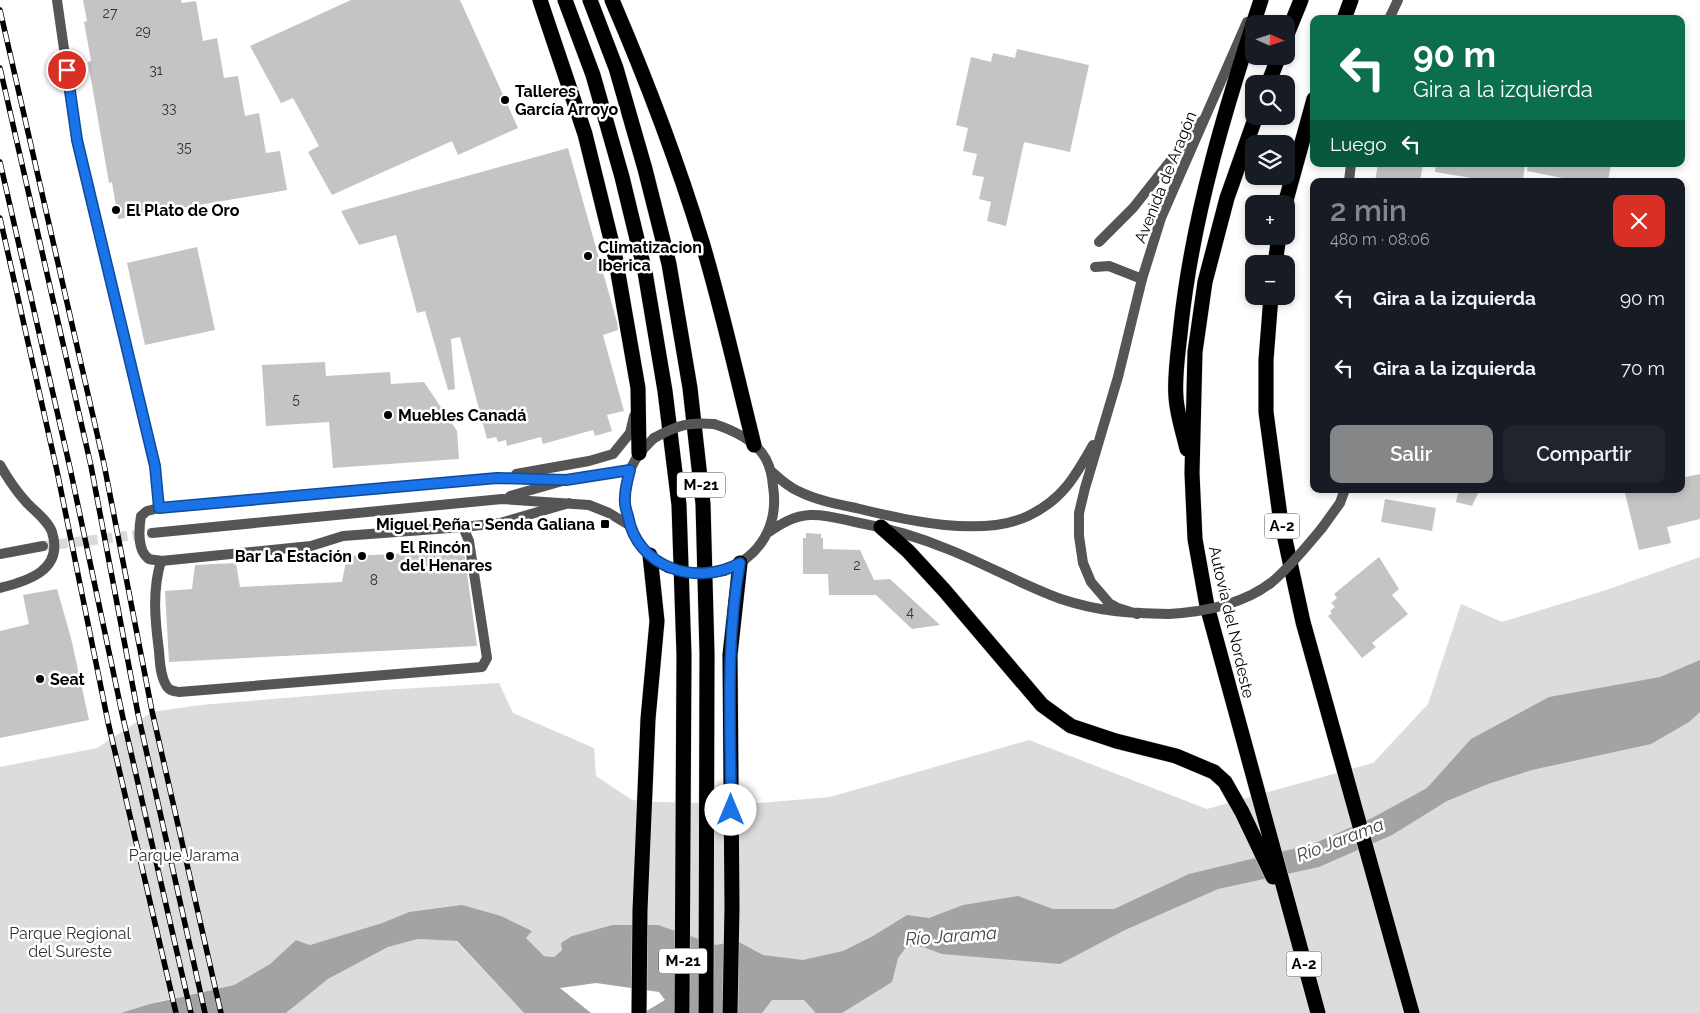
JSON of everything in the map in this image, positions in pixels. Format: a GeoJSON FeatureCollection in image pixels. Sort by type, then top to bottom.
{"type":"FeatureCollection","features":[{"type":"Feature","properties":{"kind":"highway"},"geometry":{"type":"LineString","coordinates":[[540,0],[585,134],[616,256],[638,388],[639,453]]}},
{"type":"Feature","properties":{"kind":"highway","name":"M-21"},"geometry":{"type":"LineString","coordinates":[[565,0],[593,76],[622,177],[645,272],[665,391],[679,506],[684,646],[682,1013]]}},
{"type":"Feature","properties":{"kind":"highway","name":"M-21"},"geometry":{"type":"LineString","coordinates":[[590,0],[616,68],[645,169],[669,264],[690,388],[703,504],[707,653],[706,1013]]}},
{"type":"Feature","properties":{"kind":"highway"},"geometry":{"type":"LineString","coordinates":[[612,0],[638,60],[675,161],[702,243],[754,445]]}},
{"type":"Feature","properties":{"kind":"highway"},"geometry":{"type":"LineString","coordinates":[[1192,473],[1176,396],[1178,353],[1185,287],[1194,237],[1228,99],[1259,0]]}},
{"type":"Feature","properties":{"kind":"highway"},"geometry":{"type":"LineString","coordinates":[[1295,15],[1301,0]]}},
{"type":"Feature","properties":{"kind":"highway"},"geometry":{"type":"LineString","coordinates":[[1345,15],[1351,0]]}},
{"type":"Feature","properties":{"kind":"highway"},"geometry":{"type":"LineString","coordinates":[[1287,195],[1310,113]]}},
{"type":"Feature","properties":{"kind":"highway","name":"Autovía del Nordeste"},"geometry":{"type":"LineString","coordinates":[[1253,125],[1227,198],[1205,282],[1195,352],[1192,473],[1195,539],[1207,606],[1318,1013]]}},
{"type":"Feature","properties":{"kind":"highway","name":"A-2"},"geometry":{"type":"LineString","coordinates":[[1270,305],[1266,360],[1266,412],[1280,516],[1303,622],[1412,1013]]}},
{"type":"Feature","properties":{"kind":"highway"},"geometry":{"type":"LineString","coordinates":[[882,527],[938,583],[1042,705],[1071,726],[1116,741],[1176,756],[1214,772],[1225,782],[1242,812],[1290,915]]}},
{"type":"Feature","properties":{"kind":"highway"},"geometry":{"type":"LineString","coordinates":[[638,1013],[640,910],[648,719],[657,621],[650,555]]}},
{"type":"Feature","properties":{"kind":"highway"},"geometry":{"type":"LineString","coordinates":[[730,1013],[732,907],[730,655],[740,563]]}},
{"type":"Feature","properties":{"kind":"street"},"geometry":{"type":"LineString","coordinates":[[57,0],[77,140],[155,466],[159,508]]}},
{"type":"Feature","properties":{"kind":"street"},"geometry":{"type":"LineString","coordinates":[[534,0],[550,32]]}},
{"type":"Feature","properties":{"kind":"street","name":"Avenida de Aragón"},"geometry":{"type":"LineString","coordinates":[[1137,614],[1118,608],[1101,595],[1091,582],[1083,563],[1078,536],[1079,513],[1118,377],[1142,279],[1161,218],[1259,0]]}},
{"type":"Feature","properties":{"kind":"street"},"geometry":{"type":"LineString","coordinates":[[1391,15],[1398,0]]}},
{"type":"Feature","properties":{"kind":"street"},"geometry":{"type":"LineString","coordinates":[[1099,242],[1133,208],[1207,114]]}},
{"type":"Feature","properties":{"kind":"street"},"geometry":{"type":"LineString","coordinates":[[1095,267],[1109,266],[1142,279]]}},
{"type":"Feature","properties":{"kind":"street"},"geometry":{"type":"LineString","coordinates":[[569,503],[500,523],[343,536],[311,546],[161,561],[150,559],[143,553],[139,529],[141,516],[147,511],[159,508],[497,478],[589,461],[613,454],[630,433],[635,415],[638,388]]}},
{"type":"Feature","properties":{"kind":"street"},"geometry":{"type":"LineString","coordinates":[[769,532],[774,496],[771,471],[764,455],[736,431],[714,424],[693,423],[673,428],[654,438],[639,453],[630,470],[624,498],[629,525],[635,538],[650,555],[668,568],[696,574],[724,571],[740,563],[758,548],[769,532],[795,518],[811,515],[882,527],[920,538],[1060,598],[1098,610],[1137,614],[1192,612],[1216,607],[1244,597],[1270,583],[1298,558],[1340,503],[1344,493]]}},
{"type":"Feature","properties":{"kind":"street","name":"Avenida de Aragón"},"geometry":{"type":"LineString","coordinates":[[771,471],[788,486],[812,498],[876,513],[939,524],[982,526],[1012,522],[1053,501],[1072,480],[1102,429]]}},
{"type":"Feature","properties":{"kind":"street"},"geometry":{"type":"LineString","coordinates":[[0,465],[10,484],[52,531],[54,549],[50,563],[40,574],[26,582],[0,588]]}},
{"type":"Feature","properties":{"kind":"street"},"geometry":{"type":"LineString","coordinates":[[502,499],[566,480],[630,470]]}},
{"type":"Feature","properties":{"kind":"street"},"geometry":{"type":"LineString","coordinates":[[497,478],[566,480]]}},
{"type":"Feature","properties":{"kind":"street"},"geometry":{"type":"LineString","coordinates":[[152,534],[502,499],[589,505],[609,513],[629,525]]}},
{"type":"Feature","properties":{"kind":"street"},"geometry":{"type":"LineString","coordinates":[[161,561],[157,576],[154,609],[161,675],[170,690],[179,692],[482,667],[487,658],[469,540],[463,527]]}},
{"type":"Feature","properties":{"kind":"street"},"geometry":{"type":"LineString","coordinates":[[0,554],[43,546]]}},
{"type":"Feature","properties":{"kind":"green space"},"geometry":{"type":"Polygon","coordinates":[[[1700,557],[1700,1013],[675,1013],[658,925],[612,925],[572,936],[562,950],[554,957],[544,956],[526,938],[532,930],[409,912],[382,923],[310,945],[296,940],[270,964],[234,985],[156,1002],[158,1013],[0,1013],[0,767],[97,748],[152,712],[200,705],[382,690],[499,683],[513,713],[594,748],[596,776],[632,800],[746,804],[830,797],[1029,740],[1207,809],[1373,763],[1428,704],[1461,604],[1502,622],[1606,590],[1700,557]]]}},
{"type":"Feature","properties":{"kind":"green space"},"geometry":{"type":"Polygon","coordinates":[[[418,939],[456,941],[524,1013],[286,1013],[328,979],[388,947],[418,939]]]}},
{"type":"Feature","properties":{"kind":"water","name":"Río Jarama"},"geometry":{"type":"Polygon","coordinates":[[[1700,660],[1700,712],[1689,722],[1651,744],[1532,770],[1488,784],[1447,801],[1392,835],[1319,867],[1218,889],[1125,930],[1060,964],[942,954],[923,947],[907,946],[898,958],[892,982],[842,1013],[815,1013],[804,1000],[772,1000],[762,1013],[643,1013],[665,1000],[659,992],[596,983],[560,988],[591,1013],[524,1013],[457,941],[418,939],[388,947],[328,979],[286,1013],[121,1013],[150,1004],[234,985],[270,964],[296,940],[310,945],[382,923],[409,912],[462,905],[501,916],[532,931],[526,938],[544,956],[554,957],[562,950],[561,943],[572,936],[612,925],[658,925],[716,945],[737,941],[763,955],[803,960],[843,951],[873,936],[907,915],[929,918],[963,905],[1018,896],[1053,909],[1114,909],[1189,874],[1313,844],[1372,818],[1427,788],[1471,739],[1549,697],[1660,677],[1700,660]]]}},
{"type":"Feature","properties":{"kind":"building"},"geometry":{"type":"Polygon","coordinates":[[[83,0],[181,0],[182,3],[196,1],[203,41],[217,38],[224,78],[238,76],[245,116],[259,113],[266,153],[280,151],[287,190],[118,219],[112,182],[109,183],[88,62],[91,61],[84,22],[87,21],[83,0]]]}},
{"type":"Feature","properties":{"kind":"building"},"geometry":{"type":"Polygon","coordinates":[[[351,0],[460,0],[518,128],[458,155],[452,141],[332,195],[308,152],[319,146],[293,98],[281,103],[250,46],[351,0]]]}},
{"type":"Feature","properties":{"kind":"building"},"geometry":{"type":"Polygon","coordinates":[[[1017,49],[1089,65],[1070,152],[1024,142],[1006,226],[987,221],[991,202],[979,199],[984,177],[972,175],[977,154],[963,151],[968,128],[956,125],[971,57],[991,62],[993,53],[1015,58],[1017,49]]]}},
{"type":"Feature","properties":{"kind":"building"},"geometry":{"type":"Polygon","coordinates":[[[568,148],[617,322],[618,330],[603,335],[624,411],[607,415],[612,431],[595,436],[593,430],[543,444],[541,437],[507,446],[506,440],[498,442],[496,437],[487,439],[460,337],[451,339],[455,389],[448,390],[425,311],[417,313],[396,235],[359,245],[341,211],[568,148]]]}},
{"type":"Feature","properties":{"kind":"building"},"geometry":{"type":"Polygon","coordinates":[[[1377,167],[1422,167],[1421,178],[1376,178],[1377,167]]]}},
{"type":"Feature","properties":{"kind":"building"},"geometry":{"type":"Polygon","coordinates":[[[1436,167],[1525,167],[1523,178],[1472,178],[1435,172],[1436,167]]]}},
{"type":"Feature","properties":{"kind":"building"},"geometry":{"type":"Polygon","coordinates":[[[1528,167],[1610,167],[1609,178],[1563,178],[1527,171],[1528,167]]]}},
{"type":"Feature","properties":{"kind":"building"},"geometry":{"type":"Polygon","coordinates":[[[197,247],[215,330],[145,345],[127,263],[197,247]]]}},
{"type":"Feature","properties":{"kind":"building","name":"Muebles Canadá"},"geometry":{"type":"Polygon","coordinates":[[[325,362],[326,376],[390,372],[391,384],[424,382],[457,431],[459,459],[333,468],[329,422],[266,426],[262,365],[325,362]]]}},
{"type":"Feature","properties":{"kind":"building"},"geometry":{"type":"Polygon","coordinates":[[[1700,474],[1700,519],[1667,527],[1671,543],[1639,550],[1625,493],[1685,493],[1685,477],[1700,474]]]}},
{"type":"Feature","properties":{"kind":"building"},"geometry":{"type":"Polygon","coordinates":[[[1458,493],[1478,493],[1472,506],[1456,502],[1458,493]]]}},
{"type":"Feature","properties":{"kind":"building"},"geometry":{"type":"Polygon","coordinates":[[[1385,499],[1436,508],[1432,531],[1381,522],[1385,499]]]}},
{"type":"Feature","properties":{"kind":"building"},"geometry":{"type":"Polygon","coordinates":[[[806,533],[821,534],[823,549],[860,550],[874,580],[890,579],[940,625],[912,629],[876,595],[829,595],[828,574],[803,574],[803,538],[806,538],[806,533]]]}},
{"type":"Feature","properties":{"kind":"building"},"geometry":{"type":"Polygon","coordinates":[[[464,551],[477,646],[169,662],[165,591],[192,589],[195,565],[236,563],[240,587],[342,582],[347,556],[464,551]]]}},
{"type":"Feature","properties":{"kind":"building"},"geometry":{"type":"Polygon","coordinates":[[[1379,557],[1399,589],[1392,595],[1408,614],[1372,643],[1376,647],[1362,658],[1328,616],[1335,607],[1331,603],[1337,598],[1334,594],[1379,557]]]}},
{"type":"Feature","properties":{"kind":"building","name":"Seat"},"geometry":{"type":"Polygon","coordinates":[[[57,589],[71,638],[89,720],[0,738],[0,631],[29,624],[23,595],[57,589]]]}},
{"type":"Feature","properties":{"kind":"tunnel"},"geometry":{"type":"LineString","coordinates":[[43,546],[152,533]]}},
{"type":"Feature","properties":{"kind":"railway"},"geometry":{"type":"LineString","coordinates":[[0,10],[104,464],[152,711],[221,1013]]}},
{"type":"Feature","properties":{"kind":"railway"},"geometry":{"type":"LineString","coordinates":[[0,68],[91,466],[138,714],[205,1013]]}},
{"type":"Feature","properties":{"kind":"railway"},"geometry":{"type":"LineString","coordinates":[[0,162],[70,468],[123,718],[191,1013]]}},
{"type":"Feature","properties":{"kind":"railway"},"geometry":{"type":"LineString","coordinates":[[0,218],[57,471],[108,722],[176,1013]]}},
{"type":"Feature","properties":{"kind":"place","name":"Talleres García Arroyo"},"geometry":{"type":"Point","coordinates":[505,100]}},
{"type":"Feature","properties":{"kind":"place","name":"El Plato de Oro"},"geometry":{"type":"Point","coordinates":[116,210]}},
{"type":"Feature","properties":{"kind":"place","name":"Climatizacion Iberica"},"geometry":{"type":"Point","coordinates":[588,256]}},
{"type":"Feature","properties":{"kind":"place","name":"Muebles Canadá"},"geometry":{"type":"Point","coordinates":[388,415]}},
{"type":"Feature","properties":{"kind":"place","name":"Miguel Peña - Senda Galiana"},"geometry":{"type":"Point","coordinates":[605,524]}},
{"type":"Feature","properties":{"kind":"place","name":"Bar La Estación"},"geometry":{"type":"Point","coordinates":[362,556]}},
{"type":"Feature","properties":{"kind":"place","name":"El Rincón del Henares"},"geometry":{"type":"Point","coordinates":[390,556]}},
{"type":"Feature","properties":{"kind":"place","name":"Seat"},"geometry":{"type":"Point","coordinates":[40,679]}},
{"type":"Feature","properties":{"kind":"route"},"geometry":{"type":"LineString","coordinates":[[67,70],[77,140],[155,466],[159,508],[497,478],[566,480],[630,470],[624,498],[629,525],[635,538],[658,562],[668,568],[696,574],[724,571],[740,563],[730,655],[731,810]]}},
{"type":"Feature","properties":{"kind":"park label","name":"Parque Jarama"},"geometry":{"type":"Point","coordinates":[184,855]}},
{"type":"Feature","properties":{"kind":"park label","name":"Parque Regional del Sureste"},"geometry":{"type":"Point","coordinates":[70,942]}}]}
